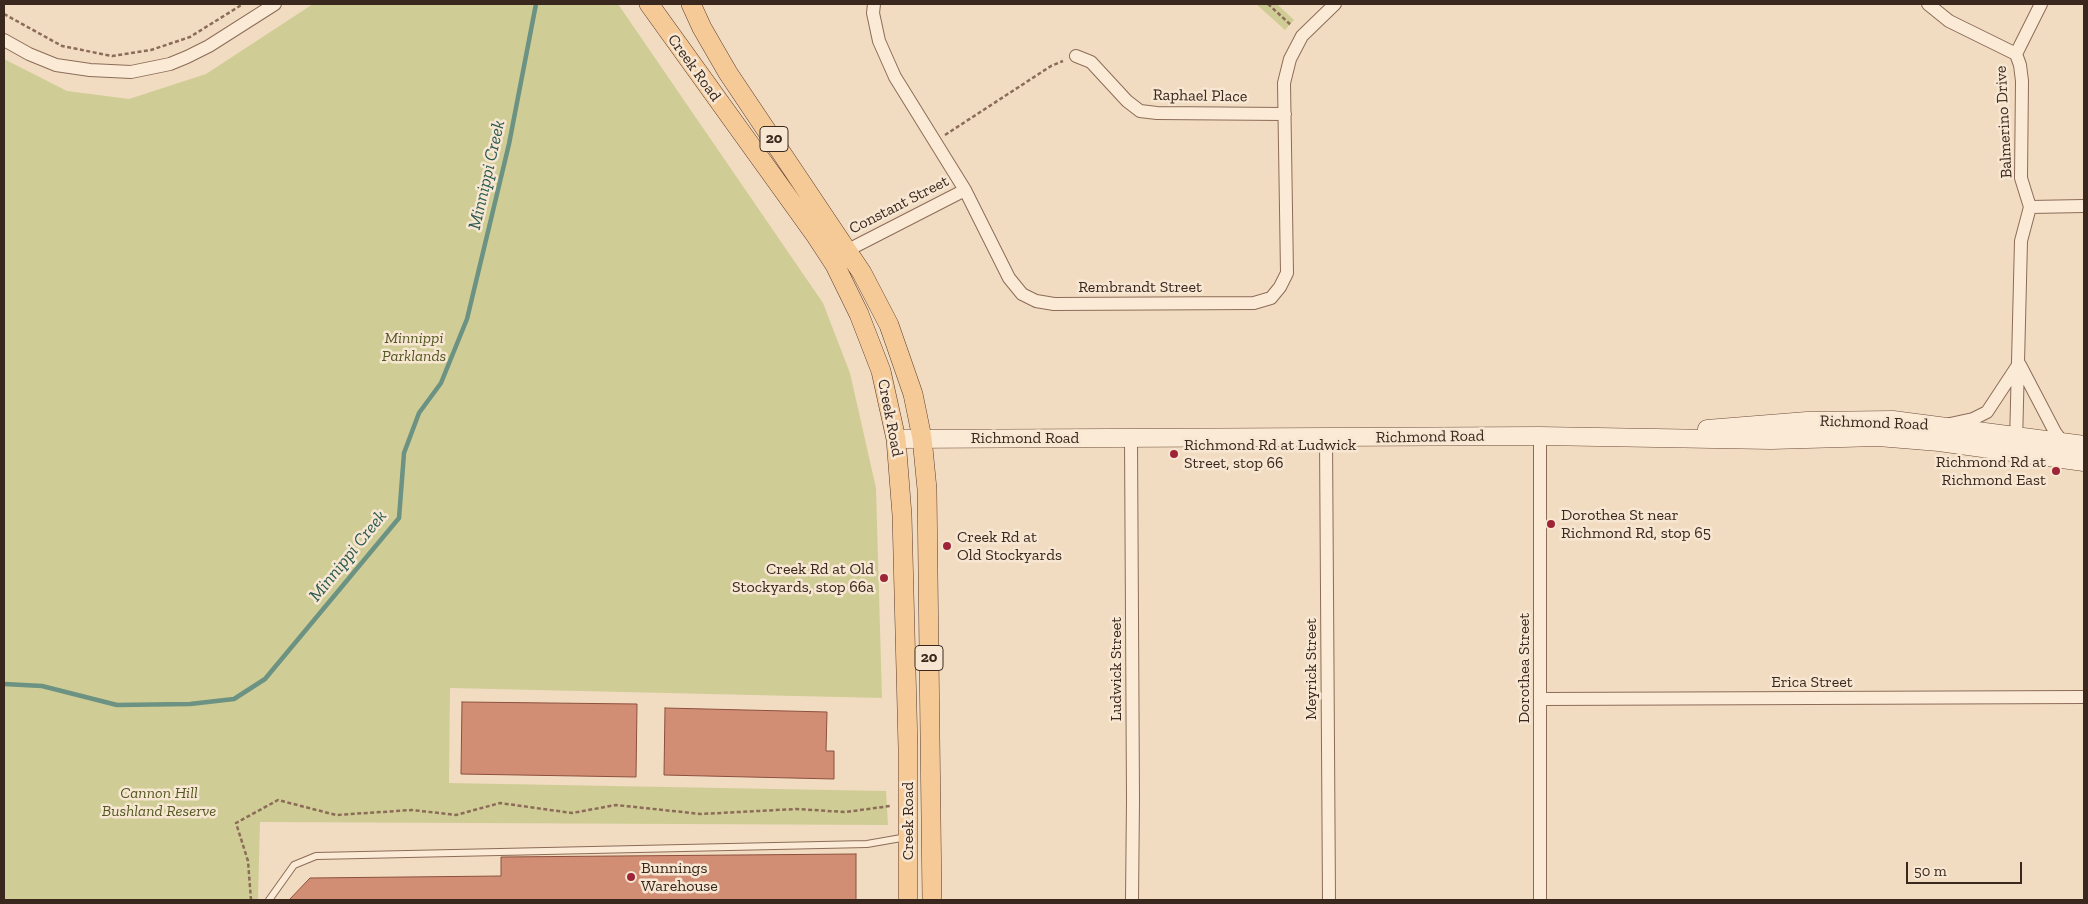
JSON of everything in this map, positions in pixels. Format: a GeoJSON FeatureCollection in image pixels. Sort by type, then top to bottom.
{"type":"FeatureCollection","features":[{"type":"Feature","properties":{"kind":"main road","name":"Creek Road"},"geometry":{"type":"LineString","coordinates":[[690,4],[728,73],[848,250],[866,280],[889,326],[909,381],[922,438],[928,513],[932,900]]}},
{"type":"Feature","properties":{"kind":"main road","name":"Creek Road"},"geometry":{"type":"LineString","coordinates":[[654,6],[835,265],[871,342],[888,398],[896,439],[902,534],[908,748],[908,900]]}},
{"type":"Feature","properties":{"kind":"main road","name":"Richmond Road"},"geometry":{"type":"LineString","coordinates":[[1664,437],[1705,429],[1845,421],[1848,429],[1922,432],[1935,437],[1942,434],[2016,453],[2084,462]]}},
{"type":"Feature","properties":{"kind":"main road","name":"Richmond Road"},"geometry":{"type":"LineString","coordinates":[[896,439],[1540,436],[1664,437],[1712,440],[1942,434],[2016,435],[2084,445]]}},
{"type":"Feature","properties":{"kind":"street"},"geometry":{"type":"LineString","coordinates":[[4,40],[29,54],[56,64],[90,70],[131,72],[170,64],[187,57],[209,46],[275,4]]}},
{"type":"Feature","properties":{"kind":"street","name":"Rembrandt Street"},"geometry":{"type":"LineString","coordinates":[[874,4],[873,13],[879,41],[895,77],[965,190],[1009,278],[1022,294],[1036,301],[1054,304],[1254,303],[1271,298],[1280,287],[1287,273],[1284,83],[1290,60],[1302,36],[1335,4]]}},
{"type":"Feature","properties":{"kind":"street"},"geometry":{"type":"LineString","coordinates":[[1928,4],[1949,21],[2016,54]]}},
{"type":"Feature","properties":{"kind":"street","name":"Balmerino Drive"},"geometry":{"type":"LineString","coordinates":[[2030,207],[2021,178],[2022,81],[2016,54],[2040,4]]}},
{"type":"Feature","properties":{"kind":"street","name":"Raphael Place"},"geometry":{"type":"LineString","coordinates":[[1076,56],[1091,62],[1127,101],[1140,111],[1157,113],[1285,114]]}},
{"type":"Feature","properties":{"kind":"street","name":"Constant Street"},"geometry":{"type":"LineString","coordinates":[[848,250],[965,190]]}},
{"type":"Feature","properties":{"kind":"street"},"geometry":{"type":"LineString","coordinates":[[2016,453],[2021,241],[2030,207],[2084,206]]}},
{"type":"Feature","properties":{"kind":"street"},"geometry":{"type":"LineString","coordinates":[[1942,434],[1987,412],[2019,363]]}},
{"type":"Feature","properties":{"kind":"street"},"geometry":{"type":"LineString","coordinates":[[2019,363],[2055,432],[2063,443]]}},
{"type":"Feature","properties":{"kind":"street","name":"Dorothea Street"},"geometry":{"type":"LineString","coordinates":[[1540,436],[1540,900]]}},
{"type":"Feature","properties":{"kind":"street","name":"Ludwick Street"},"geometry":{"type":"LineString","coordinates":[[1131,438],[1134,800],[1132,900]]}},
{"type":"Feature","properties":{"kind":"street","name":"Meyrick Street"},"geometry":{"type":"LineString","coordinates":[[1326,438],[1329,900]]}},
{"type":"Feature","properties":{"kind":"street","name":"Erica Street"},"geometry":{"type":"LineString","coordinates":[[1541,699],[2084,697]]}},
{"type":"Feature","properties":{"kind":"lane"},"geometry":{"type":"LineString","coordinates":[[269,900],[294,865],[316,856],[867,844],[908,837]]}},
{"type":"Feature","properties":{"kind":"path"},"geometry":{"type":"LineString","coordinates":[[4,14],[62,46],[112,56],[151,50],[190,37],[243,4]]}},
{"type":"Feature","properties":{"kind":"path"},"geometry":{"type":"LineString","coordinates":[[1268,4],[1302,36]]}},
{"type":"Feature","properties":{"kind":"path"},"geometry":{"type":"LineString","coordinates":[[935,141],[1051,66],[1076,56]]}},
{"type":"Feature","properties":{"kind":"path"},"geometry":{"type":"LineString","coordinates":[[250,900],[248,861],[236,823],[278,800],[336,815],[412,810],[456,815],[500,803],[572,813],[616,805],[701,814],[796,809],[846,812],[890,806]]}},
{"type":"Feature","properties":{"kind":"green space","name":"Minnippi Parklands"},"geometry":{"type":"Polygon","coordinates":[[[313,4],[618,4],[823,303],[850,373],[876,488],[882,698],[450,688],[449,783],[886,791],[888,825],[260,822],[258,900],[4,900],[4,59],[67,91],[129,99],[206,74],[313,4]]]}},
{"type":"Feature","properties":{"kind":"green space"},"geometry":{"type":"Polygon","coordinates":[[[1256,4],[1277,4],[1294,20],[1285,30],[1256,4]]]}},
{"type":"Feature","properties":{"kind":"building"},"geometry":{"type":"Polygon","coordinates":[[[462,702],[637,704],[636,777],[461,774],[462,702]]]}},
{"type":"Feature","properties":{"kind":"building"},"geometry":{"type":"Polygon","coordinates":[[[665,708],[827,712],[826,751],[834,751],[834,779],[664,775],[665,708]]]}},
{"type":"Feature","properties":{"kind":"building","name":"Bunnings Warehouse"},"geometry":{"type":"Polygon","coordinates":[[[856,854],[856,900],[289,900],[310,878],[501,876],[501,857],[856,854]]]}},
{"type":"Feature","properties":{"kind":"waterway","name":"Minnippi Creek"},"geometry":{"type":"LineString","coordinates":[[4,684],[42,686],[117,705],[190,704],[234,699],[265,679],[399,518],[404,453],[419,413],[441,383],[467,319],[509,144],[536,4]]}},
{"type":"Feature","properties":{"kind":"place","name":"Richmond Rd at Ludwick Street, stop 66"},"geometry":{"type":"Point","coordinates":[1174,454]}},
{"type":"Feature","properties":{"kind":"place","name":"Richmond Rd at Richmond East"},"geometry":{"type":"Point","coordinates":[2056,471]}},
{"type":"Feature","properties":{"kind":"place","name":"Dorothea St near Richmond Rd, stop 65"},"geometry":{"type":"Point","coordinates":[1551,524]}},
{"type":"Feature","properties":{"kind":"place","name":"Creek Rd at Old Stockyards"},"geometry":{"type":"Point","coordinates":[947,546]}},
{"type":"Feature","properties":{"kind":"place","name":"Creek Rd at Old Stockyards, stop 66a"},"geometry":{"type":"Point","coordinates":[884,578]}},
{"type":"Feature","properties":{"kind":"place","name":"Bunnings Warehouse"},"geometry":{"type":"Point","coordinates":[631,877]}},
{"type":"Feature","properties":{"kind":"park label","name":"Cannon Hill Bushland Reserve"},"geometry":{"type":"Point","coordinates":[159,802]}}]}
